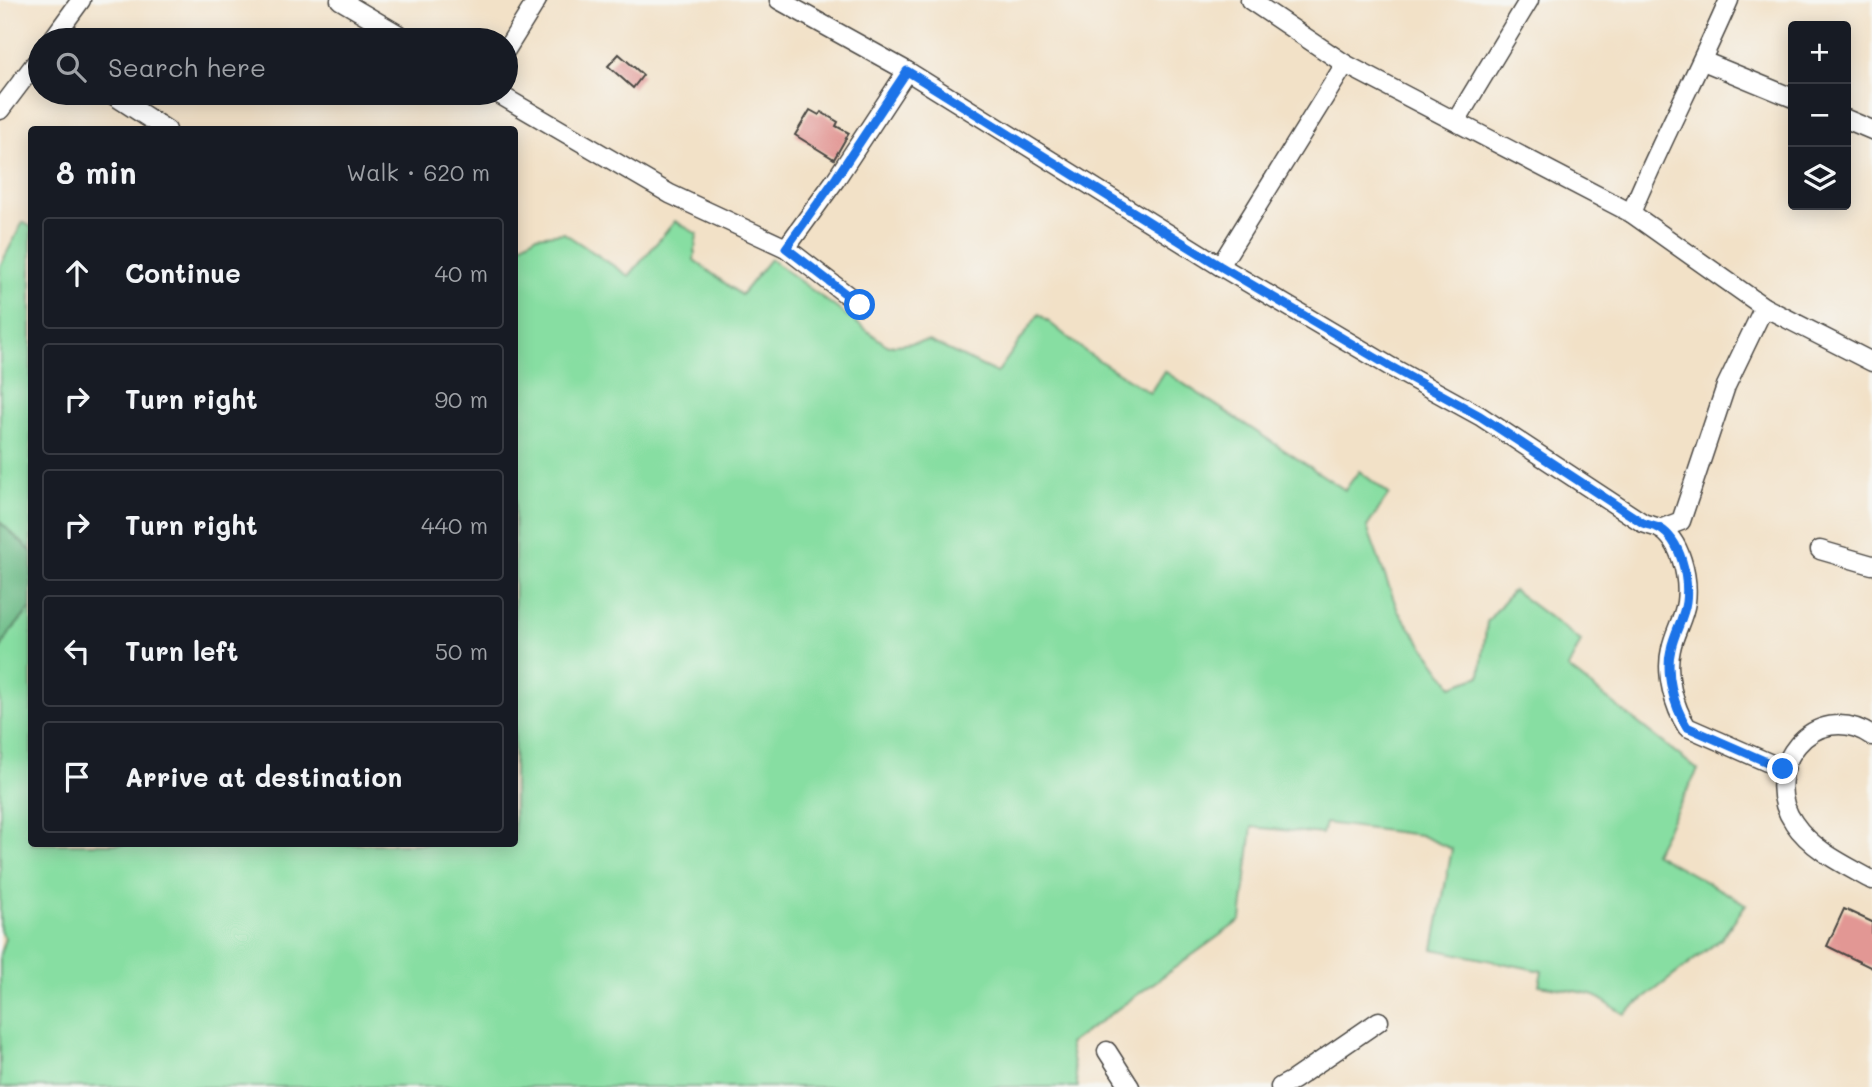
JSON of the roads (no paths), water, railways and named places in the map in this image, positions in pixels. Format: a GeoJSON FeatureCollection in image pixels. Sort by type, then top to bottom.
{"type":"FeatureCollection","features":[{"type":"Feature","properties":{"kind":"street"},"geometry":{"type":"LineString","coordinates":[[61,28],[81,0]]}},
{"type":"Feature","properties":{"kind":"street"},"geometry":{"type":"LineString","coordinates":[[340,0],[388,28]]}},
{"type":"Feature","properties":{"kind":"street"},"geometry":{"type":"LineString","coordinates":[[518,31],[537,0]]}},
{"type":"Feature","properties":{"kind":"street"},"geometry":{"type":"LineString","coordinates":[[779,0],[907,71],[1220,266],[1480,416],[1643,523],[1661,529],[1677,546]]}},
{"type":"Feature","properties":{"kind":"street"},"geometry":{"type":"LineString","coordinates":[[1250,0],[1345,64],[1631,213],[1764,307],[1872,362]]}},
{"type":"Feature","properties":{"kind":"street"},"geometry":{"type":"LineString","coordinates":[[1457,121],[1529,0]]}},
{"type":"Feature","properties":{"kind":"street"},"geometry":{"type":"LineString","coordinates":[[1631,213],[1657,149],[1703,61],[1729,0]]}},
{"type":"Feature","properties":{"kind":"street"},"geometry":{"type":"LineString","coordinates":[[1703,61],[1788,96]]}},
{"type":"Feature","properties":{"kind":"street"},"geometry":{"type":"LineString","coordinates":[[1220,266],[1345,64]]}},
{"type":"Feature","properties":{"kind":"street"},"geometry":{"type":"LineString","coordinates":[[786,248],[907,71]]}},
{"type":"Feature","properties":{"kind":"street"},"geometry":{"type":"LineString","coordinates":[[0,110],[28,73]]}},
{"type":"Feature","properties":{"kind":"street"},"geometry":{"type":"LineString","coordinates":[[128,105],[161,126]]}},
{"type":"Feature","properties":{"kind":"street"},"geometry":{"type":"LineString","coordinates":[[518,105],[670,194],[786,248],[860,305]]}},
{"type":"Feature","properties":{"kind":"street"},"geometry":{"type":"LineString","coordinates":[[1851,121],[1872,130]]}},
{"type":"Feature","properties":{"kind":"street"},"geometry":{"type":"LineString","coordinates":[[1764,307],[1726,386],[1681,521],[1677,546],[1686,602],[1670,651],[1671,680],[1678,714],[1687,727],[1783,769]]}},
{"type":"Feature","properties":{"kind":"street"},"geometry":{"type":"LineString","coordinates":[[1661,529],[1681,521]]}},
{"type":"Feature","properties":{"kind":"street"},"geometry":{"type":"LineString","coordinates":[[1820,550],[1872,565]]}},
{"type":"Feature","properties":{"kind":"street"},"geometry":{"type":"LineString","coordinates":[[1872,736],[1847,726],[1815,730],[1803,737],[1783,769],[1786,808],[1802,835],[1839,863],[1872,880]]}},
{"type":"Feature","properties":{"kind":"street"},"geometry":{"type":"LineString","coordinates":[[1280,1087],[1379,1020]]}},
{"type":"Feature","properties":{"kind":"street"},"geometry":{"type":"LineString","coordinates":[[1107,1051],[1130,1087]]}}]}
